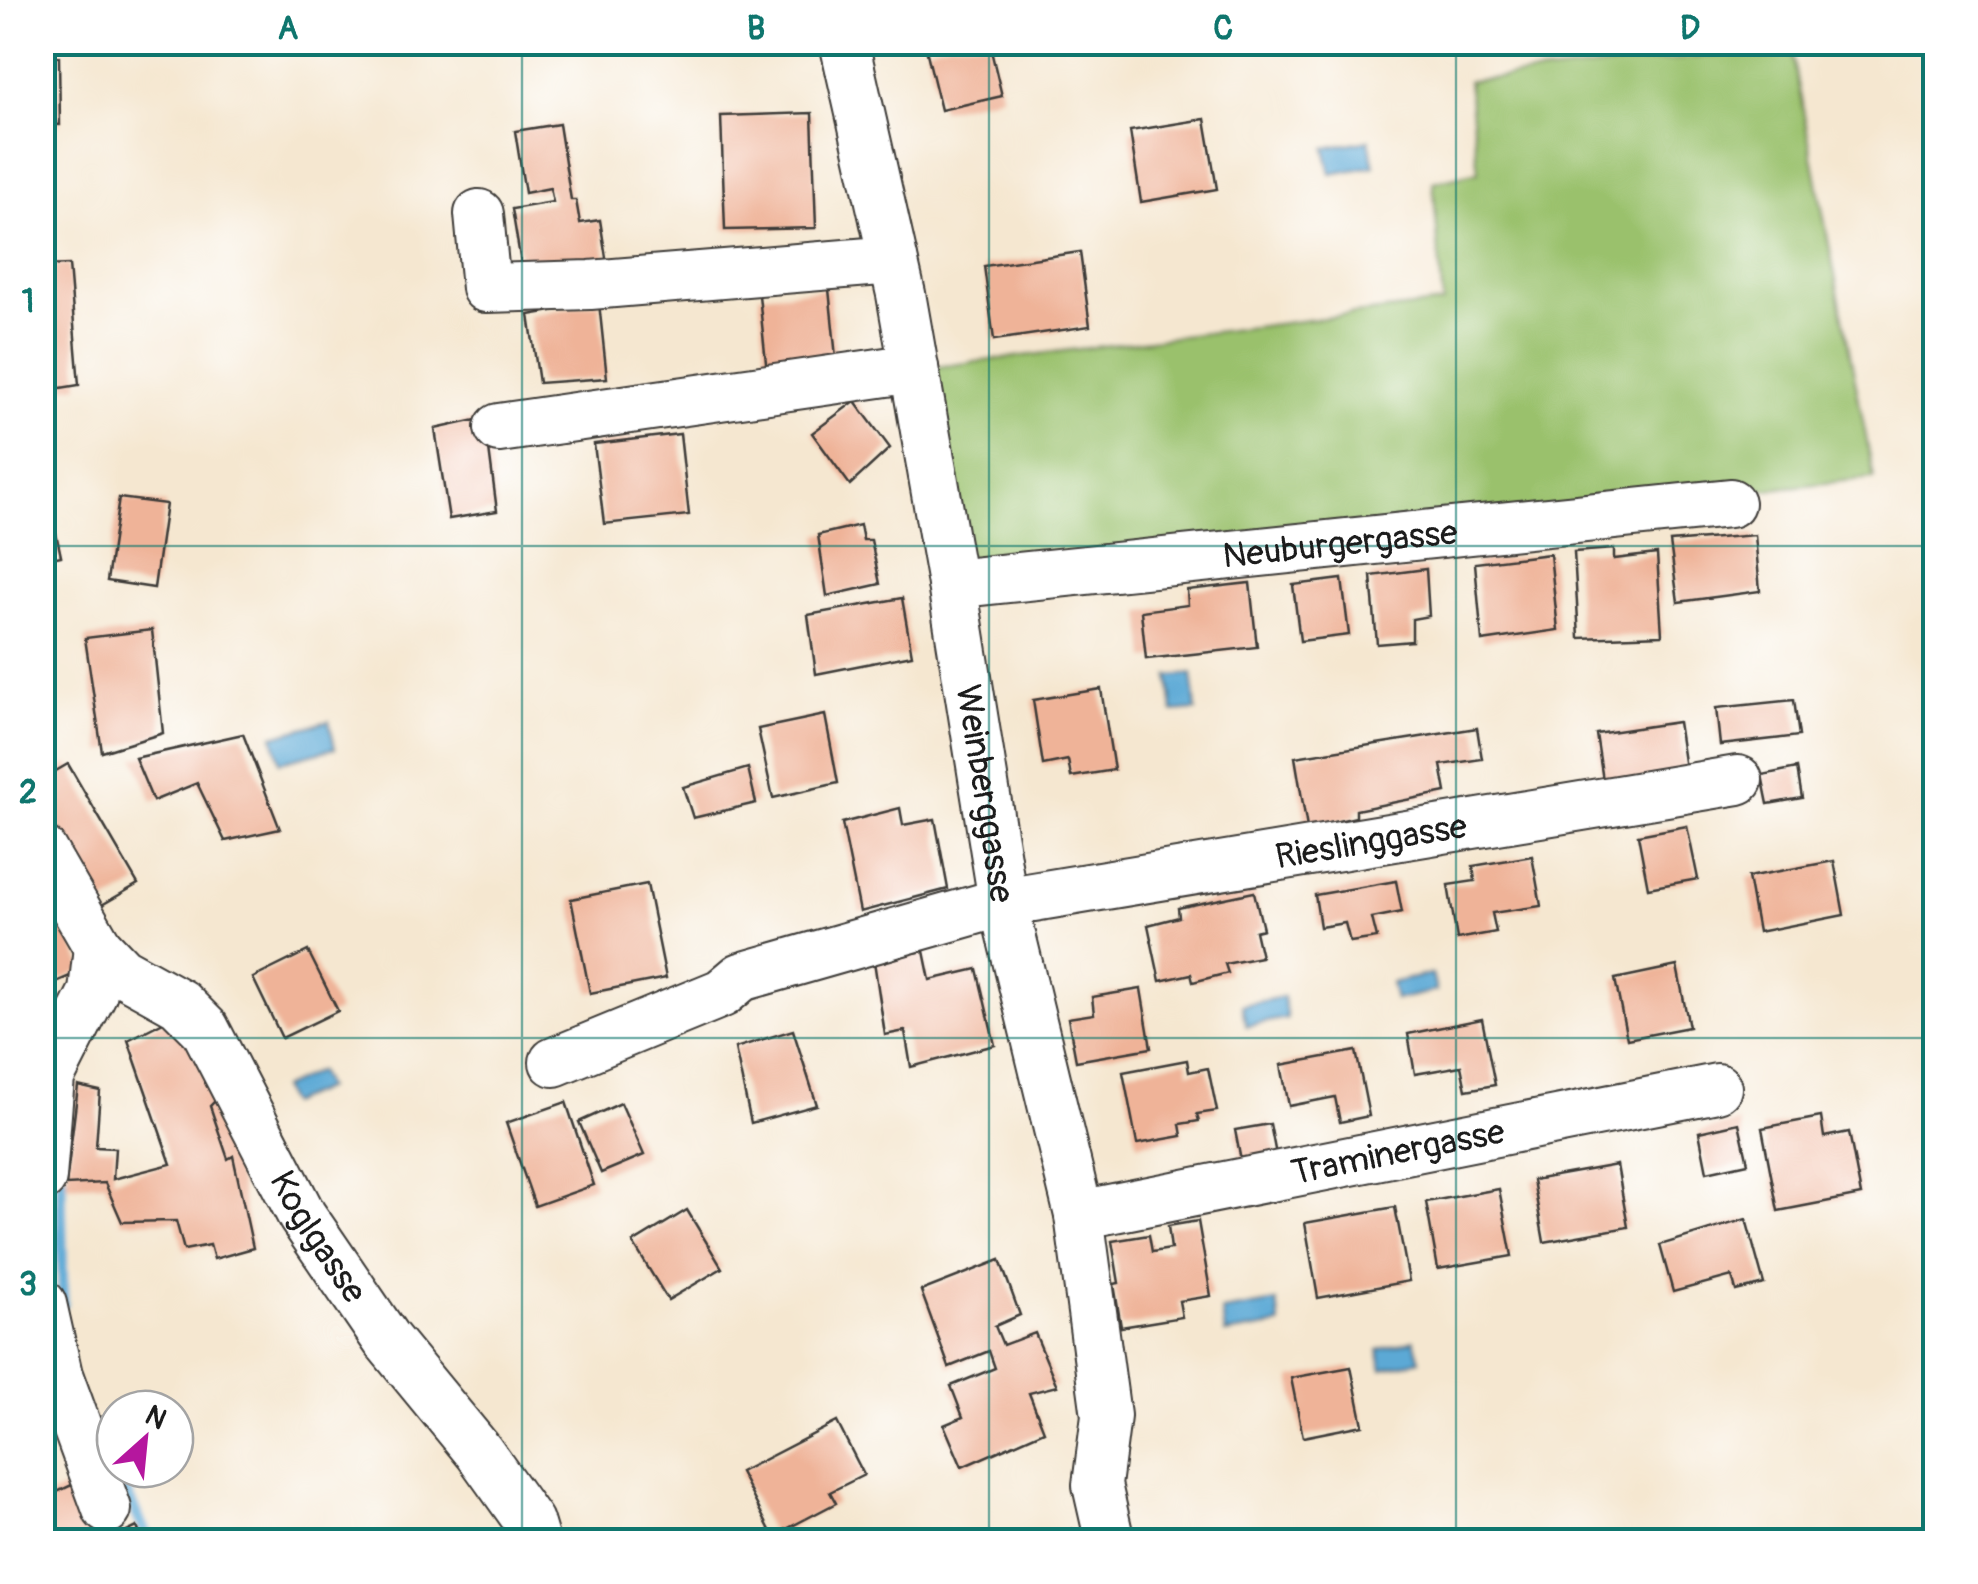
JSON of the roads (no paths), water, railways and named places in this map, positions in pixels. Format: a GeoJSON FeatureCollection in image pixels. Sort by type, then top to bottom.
{"type":"FeatureCollection","features":[{"type":"Feature","properties":{"kind":"street","name":"Weinberggasse"},"geometry":{"type":"LineString","coordinates":[[844,42],[914,368],[1003,902],[1080,1216],[1106,1416],[1097,1485],[1110,1542]]}},
{"type":"Feature","properties":{"kind":"street"},"geometry":{"type":"LineString","coordinates":[[479,214],[486,288],[590,285],[893,260]]}},
{"type":"Feature","properties":{"kind":"street"},"geometry":{"type":"LineString","coordinates":[[499,428],[914,368]]}},
{"type":"Feature","properties":{"kind":"street","name":"Neuburgergasse"},"geometry":{"type":"LineString","coordinates":[[952,584],[1730,503]]}},
{"type":"Feature","properties":{"kind":"street","name":"Rieslinggasse"},"geometry":{"type":"LineString","coordinates":[[554,1062],[722,992],[741,977],[1003,902],[1738,780]]}},
{"type":"Feature","properties":{"kind":"street","name":"Koglgasse"},"geometry":{"type":"LineString","coordinates":[[42,850],[98,947],[120,972],[179,1003],[205,1029],[302,1216],[386,1339],[480,1452],[529,1522],[535,1542]]}},
{"type":"Feature","properties":{"kind":"street"},"geometry":{"type":"LineString","coordinates":[[42,1177],[50,1078],[94,992],[98,947]]}},
{"type":"Feature","properties":{"kind":"street","name":"Traminergasse"},"geometry":{"type":"LineString","coordinates":[[1080,1216],[1716,1088]]}},
{"type":"Feature","properties":{"kind":"street"},"geometry":{"type":"LineString","coordinates":[[42,1304],[58,1375],[108,1509]]}},
{"type":"Feature","properties":{"kind":"water"},"geometry":{"type":"Polygon","coordinates":[[[1369,140],[1374,166],[1331,174],[1325,148],[1369,140]]]}},
{"type":"Feature","properties":{"kind":"water"},"geometry":{"type":"Polygon","coordinates":[[[1192,674],[1196,710],[1173,712],[1169,676],[1192,674]]]}},
{"type":"Feature","properties":{"kind":"water"},"geometry":{"type":"Polygon","coordinates":[[[329,721],[335,748],[280,762],[273,736],[329,721]]]}},
{"type":"Feature","properties":{"kind":"water"},"geometry":{"type":"Polygon","coordinates":[[[1432,974],[1436,991],[1395,1000],[1391,983],[1432,974]]]}},
{"type":"Feature","properties":{"kind":"water"},"geometry":{"type":"Polygon","coordinates":[[[1283,997],[1287,1018],[1246,1026],[1242,1005],[1283,997]]]}},
{"type":"Feature","properties":{"kind":"water"},"geometry":{"type":"Polygon","coordinates":[[[318,1071],[326,1088],[289,1104],[281,1088],[318,1071]]]}},
{"type":"Feature","properties":{"kind":"water"},"geometry":{"type":"Polygon","coordinates":[[[1277,1302],[1280,1325],[1225,1334],[1222,1311],[1277,1302]]]}},
{"type":"Feature","properties":{"kind":"water"},"geometry":{"type":"Polygon","coordinates":[[[1414,1340],[1420,1360],[1383,1369],[1378,1350],[1414,1340]]]}},
{"type":"Feature","properties":{"kind":"waterway"},"geometry":{"type":"LineString","coordinates":[[61,1178],[63,1304]]}},
{"type":"Feature","properties":{"kind":"waterway"},"geometry":{"type":"LineString","coordinates":[[124,1489],[150,1542]]}}]}
